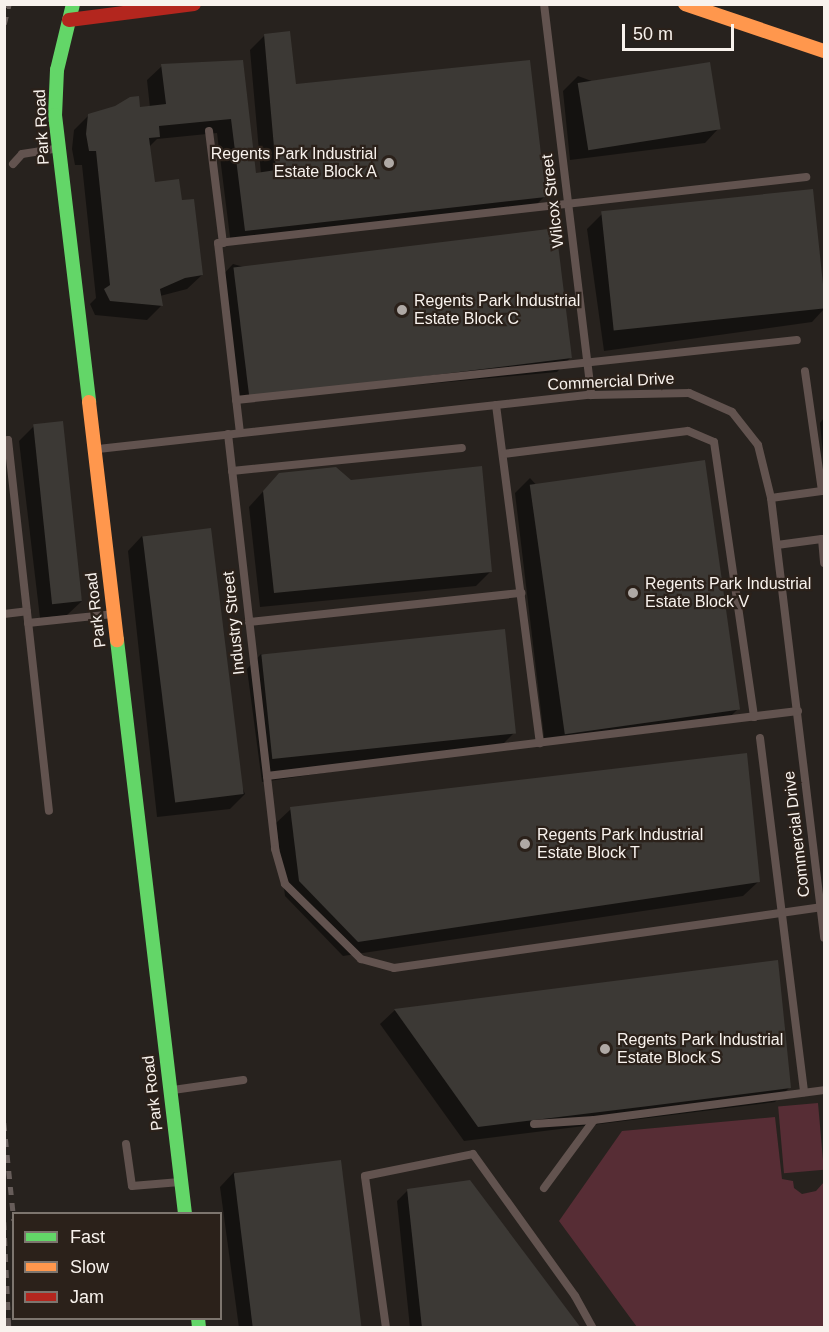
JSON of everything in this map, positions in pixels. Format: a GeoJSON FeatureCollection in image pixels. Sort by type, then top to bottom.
{"type":"FeatureCollection","features":[{"type":"Feature","properties":{"kind":"main road","name":"Park Road"},"geometry":{"type":"LineString","coordinates":[[74,4],[54,94],[58,148],[185,1212]]}},
{"type":"Feature","properties":{"kind":"main road"},"geometry":{"type":"LineString","coordinates":[[69,20],[194,4]]}},
{"type":"Feature","properties":{"kind":"main road"},"geometry":{"type":"LineString","coordinates":[[685,4],[825,51]]}},
{"type":"Feature","properties":{"kind":"lane","name":"Wilcox Street"},"geometry":{"type":"LineString","coordinates":[[544,4],[591,395]]}},
{"type":"Feature","properties":{"kind":"lane"},"geometry":{"type":"LineString","coordinates":[[209,131],[223,243]]}},
{"type":"Feature","properties":{"kind":"lane"},"geometry":{"type":"LineString","coordinates":[[13,164],[22,154],[58,148]]}},
{"type":"Feature","properties":{"kind":"lane"},"geometry":{"type":"LineString","coordinates":[[240,433],[218,243],[806,177]]}},
{"type":"Feature","properties":{"kind":"lane"},"geometry":{"type":"LineString","coordinates":[[236,400],[797,340]]}},
{"type":"Feature","properties":{"kind":"lane"},"geometry":{"type":"LineString","coordinates":[[771,498],[822,491],[806,371]]}},
{"type":"Feature","properties":{"kind":"lane","name":"Commercial Drive"},"geometry":{"type":"LineString","coordinates":[[94,449],[591,395],[689,393],[732,412],[758,445],[771,498],[825,938]]}},
{"type":"Feature","properties":{"kind":"lane"},"geometry":{"type":"LineString","coordinates":[[496,405],[540,743]]}},
{"type":"Feature","properties":{"kind":"lane"},"geometry":{"type":"LineString","coordinates":[[503,453],[688,431],[714,442],[754,717]]}},
{"type":"Feature","properties":{"kind":"lane","name":"Industry Street"},"geometry":{"type":"LineString","coordinates":[[228,434],[274,849],[285,884],[360,959],[394,968],[782,913]]}},
{"type":"Feature","properties":{"kind":"lane"},"geometry":{"type":"LineString","coordinates":[[4,441],[8,440],[49,811]]}},
{"type":"Feature","properties":{"kind":"lane"},"geometry":{"type":"LineString","coordinates":[[232,471],[462,448]]}},
{"type":"Feature","properties":{"kind":"lane"},"geometry":{"type":"LineString","coordinates":[[777,545],[822,539],[825,563]]}},
{"type":"Feature","properties":{"kind":"lane"},"geometry":{"type":"LineString","coordinates":[[249,622],[521,593]]}},
{"type":"Feature","properties":{"kind":"lane"},"geometry":{"type":"LineString","coordinates":[[4,614],[27,611]]}},
{"type":"Feature","properties":{"kind":"lane"},"geometry":{"type":"LineString","coordinates":[[28,623],[113,614]]}},
{"type":"Feature","properties":{"kind":"lane"},"geometry":{"type":"LineString","coordinates":[[267,776],[798,711]]}},
{"type":"Feature","properties":{"kind":"lane"},"geometry":{"type":"LineString","coordinates":[[760,738],[804,1092]]}},
{"type":"Feature","properties":{"kind":"lane"},"geometry":{"type":"LineString","coordinates":[[782,913],[821,907]]}},
{"type":"Feature","properties":{"kind":"lane"},"geometry":{"type":"LineString","coordinates":[[170,1090],[243,1080]]}},
{"type":"Feature","properties":{"kind":"lane"},"geometry":{"type":"LineString","coordinates":[[534,1124],[594,1120],[825,1090]]}},
{"type":"Feature","properties":{"kind":"lane"},"geometry":{"type":"LineString","coordinates":[[544,1188],[594,1120]]}},
{"type":"Feature","properties":{"kind":"lane"},"geometry":{"type":"LineString","coordinates":[[126,1144],[132,1186],[181,1182]]}},
{"type":"Feature","properties":{"kind":"lane"},"geometry":{"type":"LineString","coordinates":[[386,1328],[365,1176],[473,1154],[575,1296],[593,1328]]}},
{"type":"Feature","properties":{"kind":"shaded area"},"geometry":{"type":"Polygon","coordinates":[[[818,1103],[824,1170],[784,1173],[778,1106],[818,1103]]]}},
{"type":"Feature","properties":{"kind":"shaded area"},"geometry":{"type":"Polygon","coordinates":[[[775,1117],[782,1179],[793,1181],[794,1188],[802,1194],[816,1191],[824,1182],[824,1327],[637,1327],[559,1221],[622,1131],[775,1117]]]}},
{"type":"Feature","properties":{"kind":"building","name":"Regents Park Industrial Estate Block A"},"geometry":{"type":"Polygon","coordinates":[[[290,31],[296,84],[530,60],[546,197],[245,231],[231,119],[159,126],[160,137],[149,138],[155,182],[179,179],[182,200],[194,199],[203,275],[185,278],[160,289],[163,306],[110,301],[104,289],[110,285],[96,151],[89,151],[86,134],[88,114],[115,106],[130,97],[139,96],[140,107],[166,104],[161,64],[243,60],[256,173],[276,170],[264,34],[290,31]]]}},
{"type":"Feature","properties":{"kind":"building"},"geometry":{"type":"Polygon","coordinates":[[[710,62],[721,129],[588,150],[578,83],[710,62]]]}},
{"type":"Feature","properties":{"kind":"building"},"geometry":{"type":"Polygon","coordinates":[[[813,189],[824,309],[614,331],[601,211],[813,189]]]}},
{"type":"Feature","properties":{"kind":"building","name":"Regents Park Industrial Estate Block C"},"geometry":{"type":"Polygon","coordinates":[[[556,228],[572,358],[249,398],[233,268],[556,228]]]}},
{"type":"Feature","properties":{"kind":"building"},"geometry":{"type":"Polygon","coordinates":[[[63,421],[82,601],[52,604],[33,424],[63,421]]]}},
{"type":"Feature","properties":{"kind":"building","name":"Regents Park Industrial Estate Block V"},"geometry":{"type":"Polygon","coordinates":[[[705,460],[740,710],[565,734],[530,485],[705,460]]]}},
{"type":"Feature","properties":{"kind":"building"},"geometry":{"type":"Polygon","coordinates":[[[482,466],[492,572],[274,593],[263,491],[279,473],[336,467],[351,480],[482,466]]]}},
{"type":"Feature","properties":{"kind":"building"},"geometry":{"type":"Polygon","coordinates":[[[211,528],[244,794],[175,802],[143,536],[211,528]]]}},
{"type":"Feature","properties":{"kind":"building"},"geometry":{"type":"Polygon","coordinates":[[[505,629],[516,733],[272,759],[261,655],[505,629]]]}},
{"type":"Feature","properties":{"kind":"building","name":"Regents Park Industrial Estate Block T"},"geometry":{"type":"Polygon","coordinates":[[[747,753],[760,882],[358,942],[299,881],[290,807],[747,753]]]}},
{"type":"Feature","properties":{"kind":"building","name":"Regents Park Industrial Estate Block S"},"geometry":{"type":"Polygon","coordinates":[[[778,960],[791,1088],[478,1127],[394,1009],[778,960]]]}},
{"type":"Feature","properties":{"kind":"building"},"geometry":{"type":"Polygon","coordinates":[[[341,1160],[362,1328],[253,1328],[234,1173],[341,1160]]]}},
{"type":"Feature","properties":{"kind":"building"},"geometry":{"type":"Polygon","coordinates":[[[470,1180],[581,1328],[422,1328],[407,1189],[470,1180]]]}},
{"type":"Feature","properties":{"kind":"railway"},"geometry":{"type":"LineString","coordinates":[[4,24],[9,4]]}},
{"type":"Feature","properties":{"kind":"railway"},"geometry":{"type":"LineString","coordinates":[[4,1123],[13,1212]]}},
{"type":"Feature","properties":{"kind":"railway"},"geometry":{"type":"LineString","coordinates":[[4,1222],[9,1328]]}},
{"type":"Feature","properties":{"kind":"traffic: fast"},"geometry":{"type":"LineString","coordinates":[[73,4],[57,70],[55,115],[89,402]]}},
{"type":"Feature","properties":{"kind":"traffic: fast"},"geometry":{"type":"LineString","coordinates":[[117,640],[185,1212]]}},
{"type":"Feature","properties":{"kind":"traffic: fast"},"geometry":{"type":"LineString","coordinates":[[198,1320],[199,1328]]}},
{"type":"Feature","properties":{"kind":"traffic: slow"},"geometry":{"type":"LineString","coordinates":[[685,4],[824,51]]}},
{"type":"Feature","properties":{"kind":"traffic: slow"},"geometry":{"type":"LineString","coordinates":[[89,402],[117,640]]}},
{"type":"Feature","properties":{"kind":"traffic: jam"},"geometry":{"type":"LineString","coordinates":[[69,20],[194,4]]}},
{"type":"Feature","properties":{"kind":"place","name":"Regents Park Industrial Estate Block A"},"geometry":{"type":"Point","coordinates":[389,163]}},
{"type":"Feature","properties":{"kind":"place","name":"Regents Park Industrial Estate Block C"},"geometry":{"type":"Point","coordinates":[402,310]}},
{"type":"Feature","properties":{"kind":"place","name":"Regents Park Industrial Estate Block V"},"geometry":{"type":"Point","coordinates":[633,593]}},
{"type":"Feature","properties":{"kind":"place","name":"Regents Park Industrial Estate Block T"},"geometry":{"type":"Point","coordinates":[525,844]}},
{"type":"Feature","properties":{"kind":"place","name":"Regents Park Industrial Estate Block S"},"geometry":{"type":"Point","coordinates":[605,1049]}}]}
